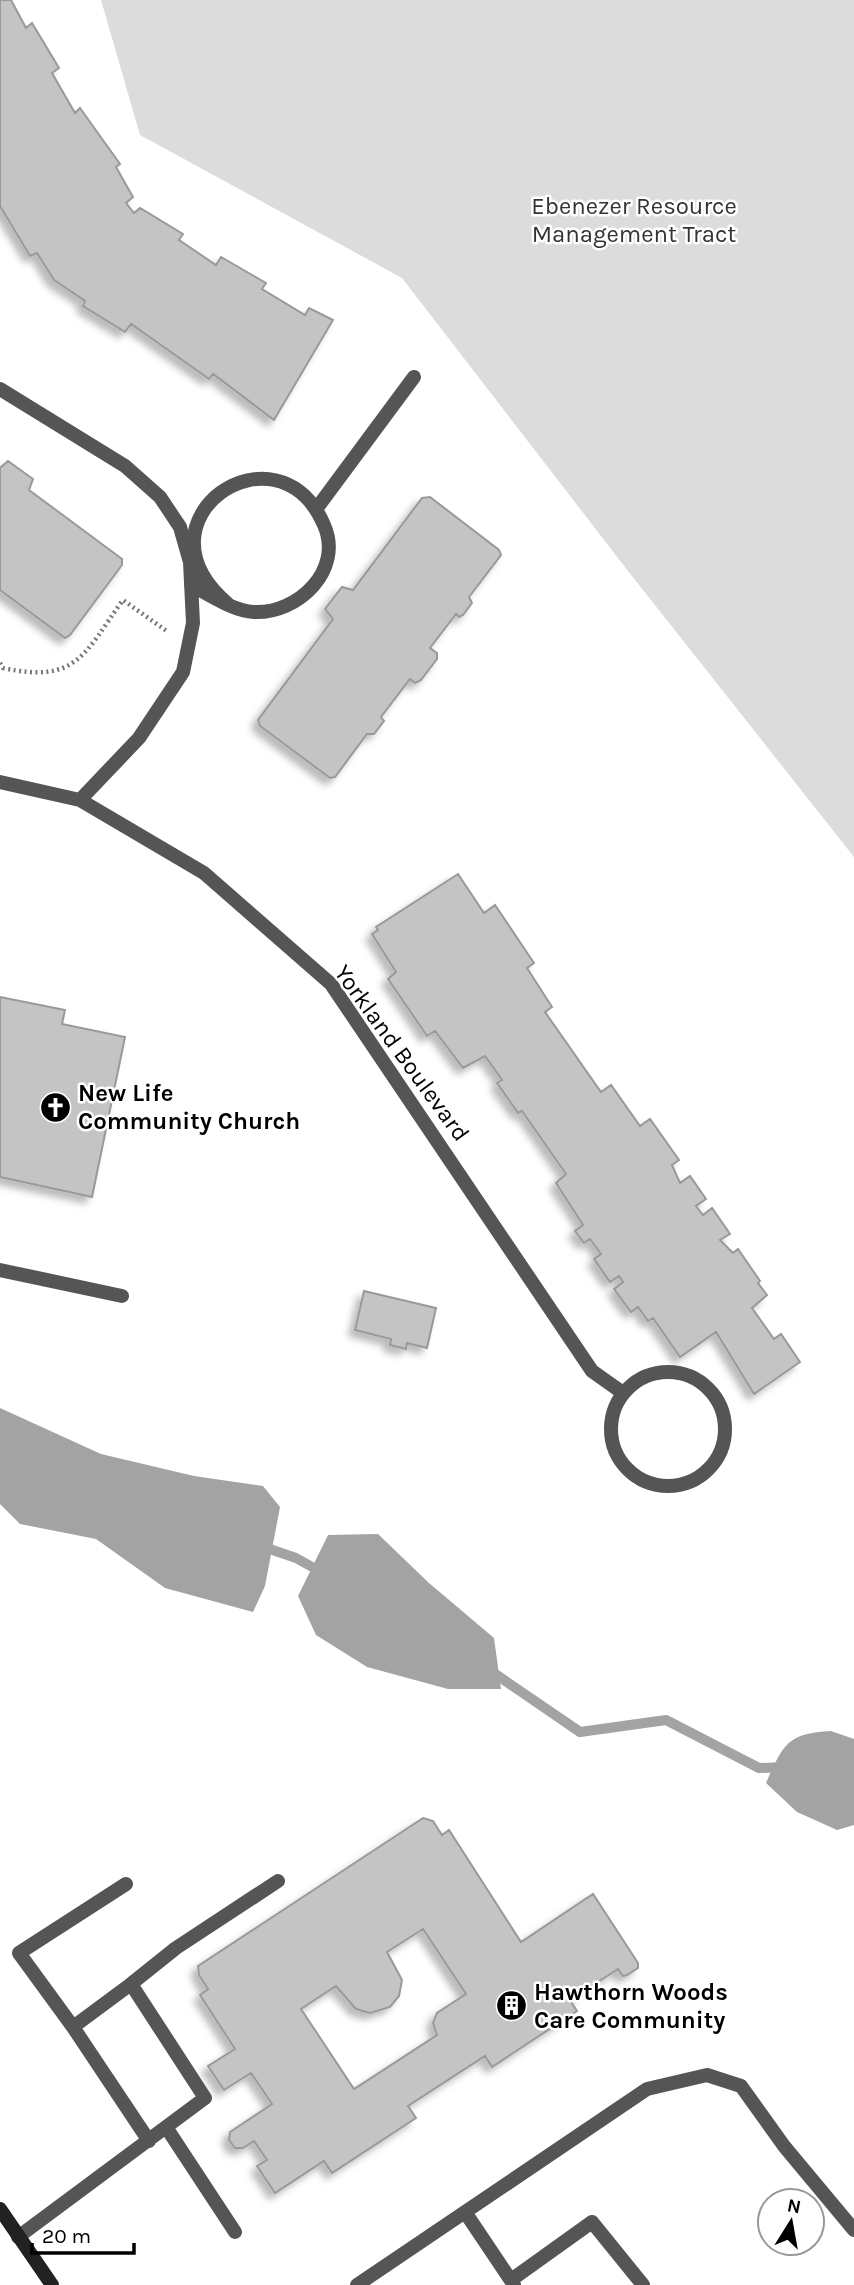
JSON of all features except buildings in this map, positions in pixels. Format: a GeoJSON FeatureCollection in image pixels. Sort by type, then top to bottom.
{"type":"FeatureCollection","features":[{"type":"Feature","properties":{"kind":"street"},"geometry":{"type":"LineString","coordinates":[[317,508],[414,377]]}},
{"type":"Feature","properties":{"kind":"street"},"geometry":{"type":"LineString","coordinates":[[0,389],[125,466],[160,497],[180,527],[190,562],[194,623],[183,672],[139,738],[80,800]]}},
{"type":"Feature","properties":{"kind":"street"},"geometry":{"type":"LineString","coordinates":[[184,542],[218,493],[242,480],[270,479],[297,489],[317,508],[327,531],[327,557],[318,581],[301,599],[278,610],[252,612],[228,604],[191,585]]}},
{"type":"Feature","properties":{"kind":"street"},"geometry":{"type":"LineString","coordinates":[[200,516],[193,540],[196,565],[209,588],[228,604]]}},
{"type":"Feature","properties":{"kind":"street","name":"Yorkland Boulevard"},"geometry":{"type":"LineString","coordinates":[[0,782],[80,800],[204,873],[331,984],[592,1371],[623,1393]]}},
{"type":"Feature","properties":{"kind":"street"},"geometry":{"type":"LineString","coordinates":[[0,1270],[122,1296]]}},
{"type":"Feature","properties":{"kind":"street"},"geometry":{"type":"LineString","coordinates":[[674,1372],[692,1378],[708,1389],[719,1405],[724,1422],[724,1441],[717,1458],[705,1472],[689,1482],[671,1486],[653,1484],[636,1476],[622,1464],[613,1448],[610,1429],[614,1410],[623,1393],[637,1381],[655,1373],[674,1372]]}},
{"type":"Feature","properties":{"kind":"street"},"geometry":{"type":"LineString","coordinates":[[73,2027],[176,1948],[278,1881]]}},
{"type":"Feature","properties":{"kind":"street"},"geometry":{"type":"LineString","coordinates":[[126,1884],[19,1953],[73,2027],[149,2141]]}},
{"type":"Feature","properties":{"kind":"street"},"geometry":{"type":"LineString","coordinates":[[18,2237],[205,2098],[131,1984]]}},
{"type":"Feature","properties":{"kind":"street"},"geometry":{"type":"LineString","coordinates":[[357,2285],[647,2089],[707,2075],[741,2086],[784,2146],[854,2230]]}},
{"type":"Feature","properties":{"kind":"street"},"geometry":{"type":"LineString","coordinates":[[166,2127],[235,2232]]}},
{"type":"Feature","properties":{"kind":"street"},"geometry":{"type":"LineString","coordinates":[[0,2209],[52,2285]]}},
{"type":"Feature","properties":{"kind":"street"},"geometry":{"type":"LineString","coordinates":[[465,2212],[513,2283],[592,2222],[643,2285]]}},
{"type":"Feature","properties":{"kind":"path"},"geometry":{"type":"LineString","coordinates":[[0,663],[3,668],[34,675],[79,662],[123,600],[188,646]]}},
{"type":"Feature","properties":{"kind":"green space","name":"Ebenezer Resource Management Tract"},"geometry":{"type":"Polygon","coordinates":[[[101,0],[854,0],[854,857],[628,571],[402,278],[140,135],[101,0]]]}},
{"type":"Feature","properties":{"kind":"shaded area"},"geometry":{"type":"Polygon","coordinates":[[[0,1408],[101,1454],[194,1476],[263,1486],[280,1507],[265,1586],[253,1612],[165,1588],[96,1539],[20,1524],[0,1504],[0,1408]]]}},
{"type":"Feature","properties":{"kind":"shaded area"},"geometry":{"type":"Polygon","coordinates":[[[378,1534],[429,1583],[494,1638],[501,1689],[448,1689],[367,1667],[316,1635],[298,1596],[328,1535],[378,1534]]]}},
{"type":"Feature","properties":{"kind":"shaded area"},"geometry":{"type":"Polygon","coordinates":[[[831,1731],[854,1739],[854,1825],[837,1830],[797,1812],[766,1783],[782,1750],[788,1744],[805,1735],[831,1731]]]}},
{"type":"Feature","properties":{"kind":"waterway"},"geometry":{"type":"LineString","coordinates":[[258,1545],[296,1558],[323,1573]]}},
{"type":"Feature","properties":{"kind":"waterway"},"geometry":{"type":"LineString","coordinates":[[488,1669],[580,1732],[666,1720],[759,1768],[787,1767]]}},
{"type":"Feature","properties":{"kind":"place","name":"New Life Community Church"},"geometry":{"type":"Point","coordinates":[55,1107]}},
{"type":"Feature","properties":{"kind":"place","name":"Hawthorn Woods Care Community"},"geometry":{"type":"Point","coordinates":[511,2006]}}]}
